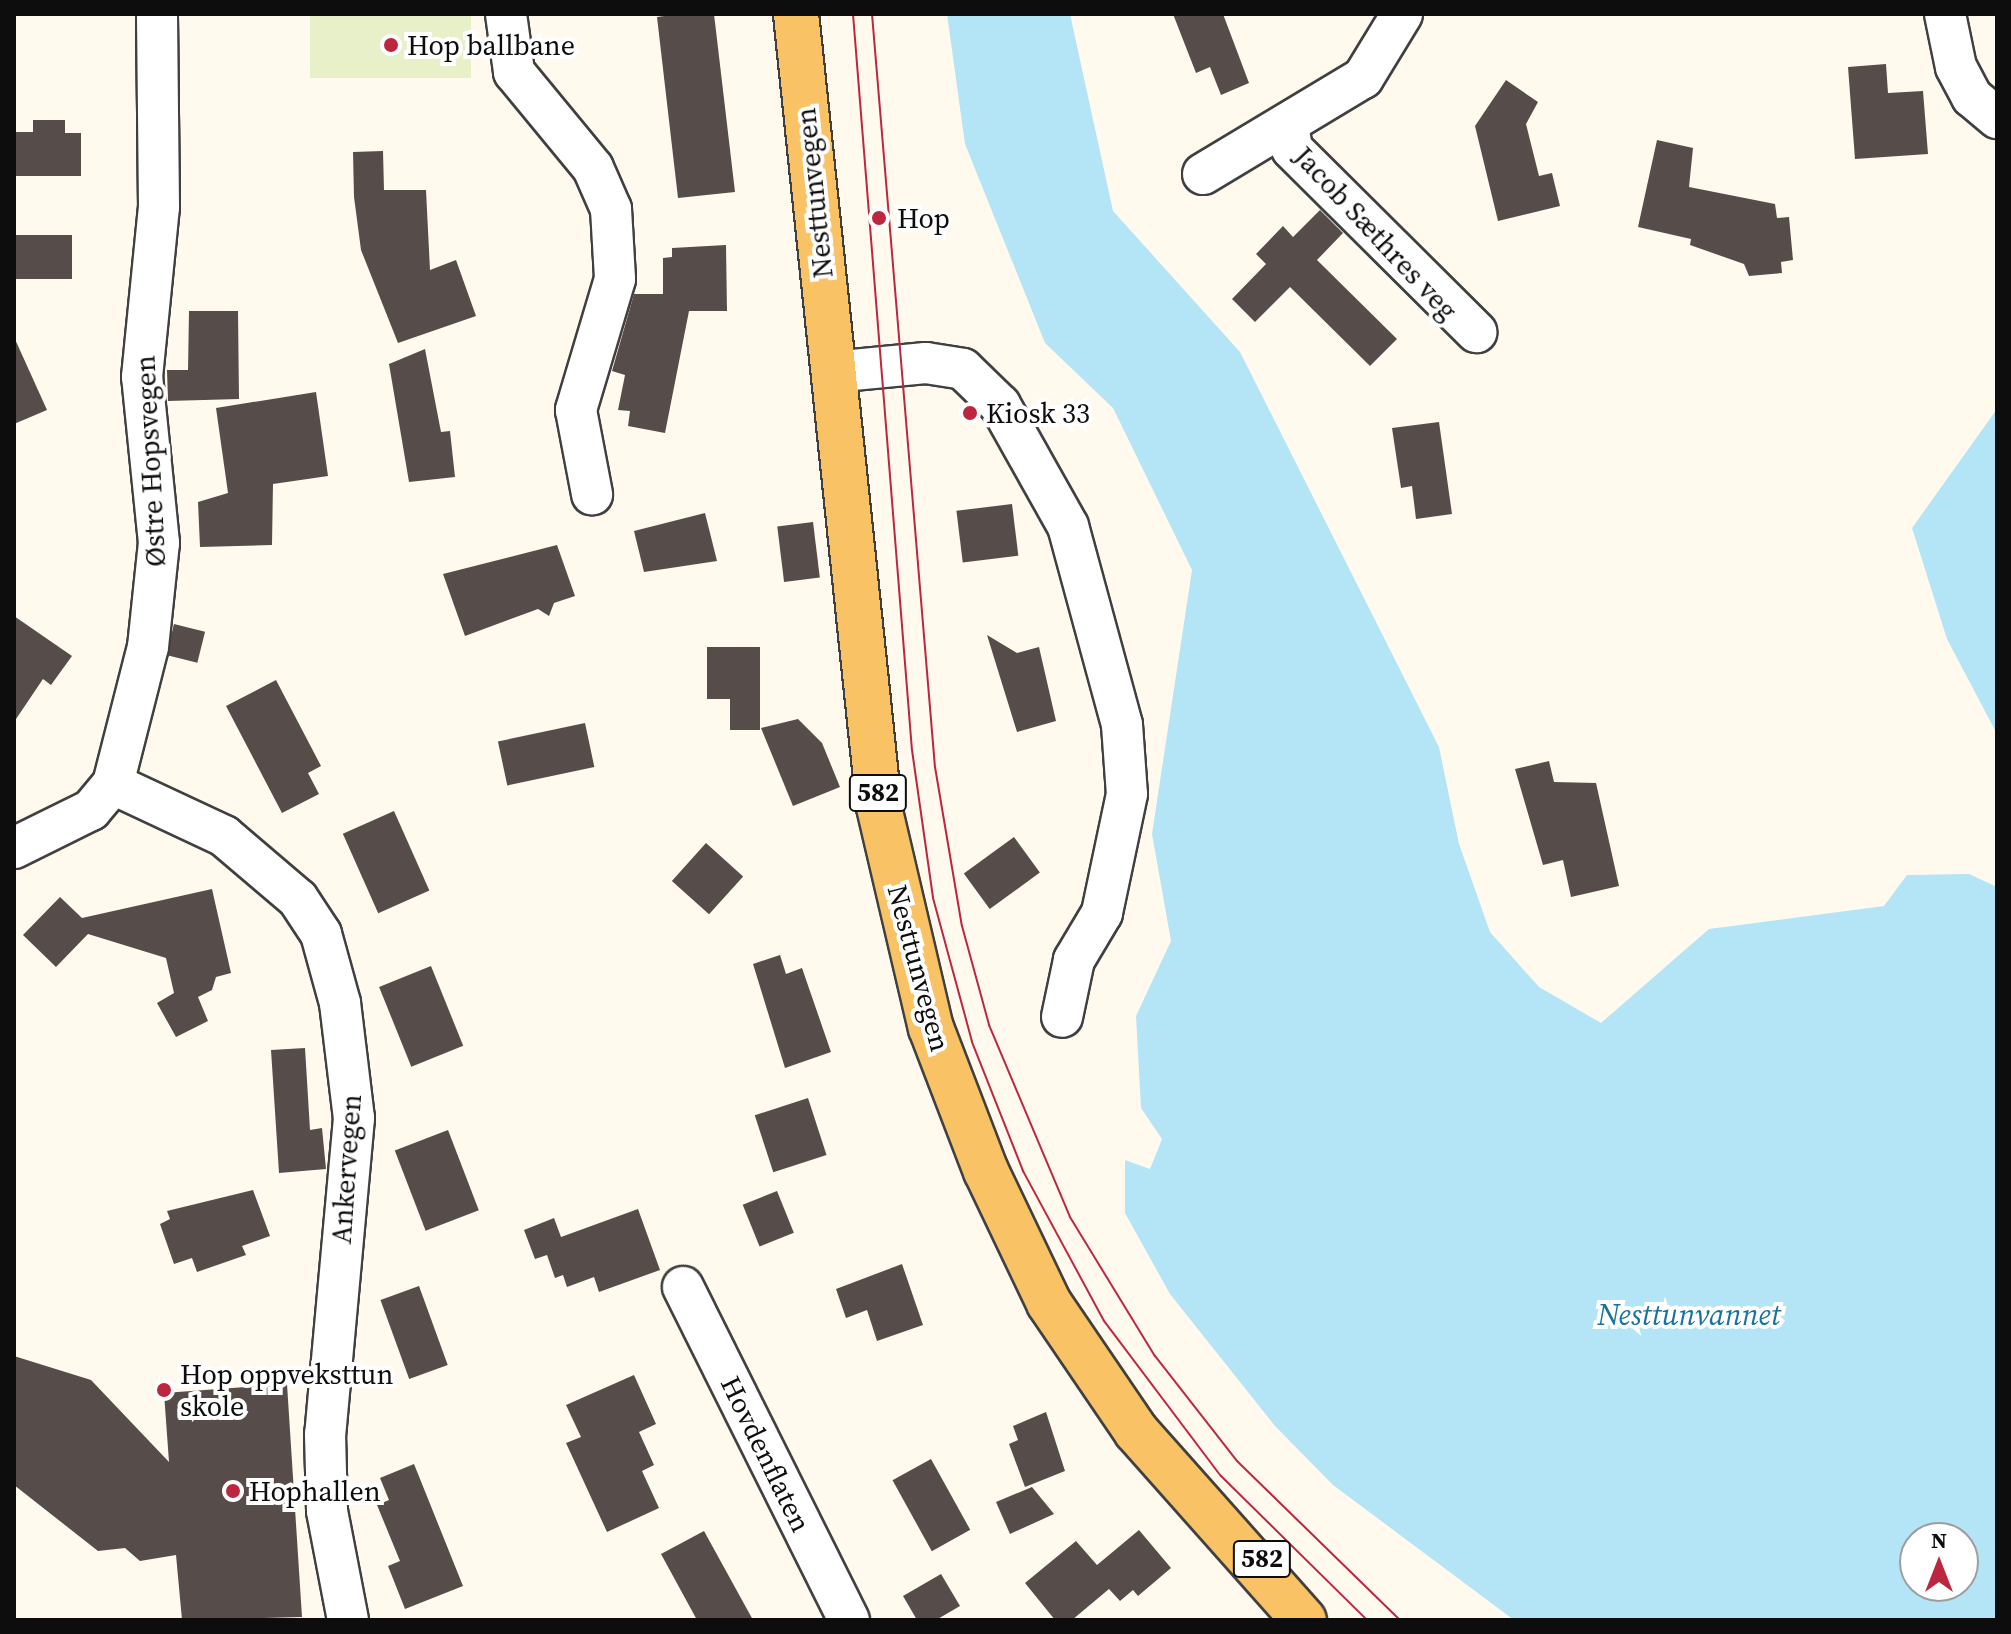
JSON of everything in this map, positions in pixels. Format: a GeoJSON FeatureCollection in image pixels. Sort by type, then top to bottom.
{"type":"FeatureCollection","features":[{"type":"Feature","properties":{"kind":"main road","name":"Nesttunvegen"},"geometry":{"type":"LineString","coordinates":[[796,14],[879,807],[931,1028],[986,1171],[1049,1303],[1136,1431],[1304,1620]]}},
{"type":"Feature","properties":{"kind":"main road","name":"Nesttunvegen"},"geometry":{"type":"LineString","coordinates":[[1195,1498],[1328,1620]]}},
{"type":"Feature","properties":{"kind":"street","name":"Østre Hopsvegen"},"geometry":{"type":"LineString","coordinates":[[14,848],[91,810],[113,784],[148,647],[159,543],[142,377],[159,207],[157,14]]}},
{"type":"Feature","properties":{"kind":"street"},"geometry":{"type":"LineString","coordinates":[[506,14],[514,72],[593,168],[611,209],[615,279],[576,410],[592,494]]}},
{"type":"Feature","properties":{"kind":"street","name":"Jacob Sæthres veg"},"geometry":{"type":"LineString","coordinates":[[1203,174],[1363,78],[1402,14]]}},
{"type":"Feature","properties":{"kind":"street"},"geometry":{"type":"LineString","coordinates":[[1945,14],[1956,67],[1972,97],[1997,118]]}},
{"type":"Feature","properties":{"kind":"street","name":"Jacob Sæthres veg"},"geometry":{"type":"LineString","coordinates":[[1288,124],[1292,149],[1476,332]]}},
{"type":"Feature","properties":{"kind":"street"},"geometry":{"type":"LineString","coordinates":[[832,372],[926,363],[978,379],[1033,458],[1068,526],[1122,725],[1127,794],[1102,913],[1074,960],[1062,1017]]}},
{"type":"Feature","properties":{"kind":"street","name":"Ankervegen"},"geometry":{"type":"LineString","coordinates":[[113,784],[224,836],[298,899],[329,961],[354,1118],[325,1434],[327,1511],[348,1620]]}},
{"type":"Feature","properties":{"kind":"street","name":"Hovdenflaten"},"geometry":{"type":"LineString","coordinates":[[683,1287],[849,1620]]}},
{"type":"Feature","properties":{"kind":"green space","name":"Hop ballbane"},"geometry":{"type":"Polygon","coordinates":[[[310,14],[471,14],[471,78],[310,78],[310,14]]]}},
{"type":"Feature","properties":{"kind":"water","name":"Nesttunvannet"},"geometry":{"type":"Polygon","coordinates":[[[947,14],[1070,14],[1113,211],[1240,352],[1439,747],[1459,844],[1490,932],[1539,987],[1601,1023],[1709,929],[1884,906],[1907,875],[1969,874],[1997,887],[1997,1620],[1514,1620],[1333,1485],[1275,1426],[1170,1294],[1125,1213],[1125,1160],[1150,1169],[1162,1139],[1141,1108],[1136,1016],[1171,941],[1152,834],[1192,570],[1113,408],[1045,343],[965,144],[947,14]]]}},
{"type":"Feature","properties":{"kind":"water"},"geometry":{"type":"Polygon","coordinates":[[[1997,409],[1997,734],[1947,639],[1912,528],[1997,409]]]}},
{"type":"Feature","properties":{"kind":"building"},"geometry":{"type":"Polygon","coordinates":[[[714,14],[735,192],[678,198],[657,17],[714,14]]]}},
{"type":"Feature","properties":{"kind":"building"},"geometry":{"type":"Polygon","coordinates":[[[1173,14],[1223,14],[1249,83],[1221,95],[1210,67],[1196,73],[1173,14]]]}},
{"type":"Feature","properties":{"kind":"building"},"geometry":{"type":"Polygon","coordinates":[[[1886,64],[1888,93],[1923,91],[1928,154],[1855,159],[1848,67],[1886,64]]]}},
{"type":"Feature","properties":{"kind":"building"},"geometry":{"type":"Polygon","coordinates":[[[1506,80],[1538,102],[1526,124],[1539,176],[1552,173],[1560,206],[1498,221],[1475,126],[1506,80]]]}},
{"type":"Feature","properties":{"kind":"building"},"geometry":{"type":"Polygon","coordinates":[[[33,120],[65,120],[65,133],[81,133],[81,176],[14,176],[14,132],[33,132],[33,120]]]}},
{"type":"Feature","properties":{"kind":"building"},"geometry":{"type":"Polygon","coordinates":[[[1657,140],[1693,148],[1689,187],[1775,204],[1777,218],[1789,217],[1793,260],[1781,262],[1782,273],[1749,276],[1744,264],[1690,245],[1691,239],[1638,227],[1657,140]]]}},
{"type":"Feature","properties":{"kind":"building"},"geometry":{"type":"Polygon","coordinates":[[[383,151],[384,190],[426,190],[430,270],[456,260],[476,316],[398,343],[361,250],[354,197],[353,152],[383,151]]]}},
{"type":"Feature","properties":{"kind":"building"},"geometry":{"type":"Polygon","coordinates":[[[1320,210],[1343,233],[1317,260],[1397,339],[1370,366],[1290,287],[1255,322],[1232,299],[1266,264],[1256,254],[1283,226],[1293,237],[1320,210]]]}},
{"type":"Feature","properties":{"kind":"building"},"geometry":{"type":"Polygon","coordinates":[[[14,235],[72,235],[72,279],[14,279],[14,235]]]}},
{"type":"Feature","properties":{"kind":"building"},"geometry":{"type":"Polygon","coordinates":[[[726,245],[727,311],[689,311],[665,433],[628,426],[630,411],[618,410],[625,375],[612,371],[634,294],[663,294],[663,258],[672,257],[672,248],[726,245]]]}},
{"type":"Feature","properties":{"kind":"building"},"geometry":{"type":"Polygon","coordinates":[[[189,311],[238,311],[239,399],[168,401],[167,370],[188,370],[189,311]]]}},
{"type":"Feature","properties":{"kind":"building"},"geometry":{"type":"Polygon","coordinates":[[[14,337],[47,410],[14,424],[14,337]]]}},
{"type":"Feature","properties":{"kind":"building"},"geometry":{"type":"Polygon","coordinates":[[[425,349],[441,432],[450,431],[455,477],[409,482],[389,364],[425,349]]]}},
{"type":"Feature","properties":{"kind":"building"},"geometry":{"type":"Polygon","coordinates":[[[316,392],[328,476],[273,484],[272,545],[200,547],[198,502],[228,493],[216,408],[316,392]]]}},
{"type":"Feature","properties":{"kind":"building"},"geometry":{"type":"Polygon","coordinates":[[[1439,422],[1452,514],[1416,519],[1412,486],[1401,488],[1392,428],[1439,422]]]}},
{"type":"Feature","properties":{"kind":"building"},"geometry":{"type":"Polygon","coordinates":[[[1012,504],[1018,556],[963,562],[956,511],[1012,504]]]}},
{"type":"Feature","properties":{"kind":"building"},"geometry":{"type":"Polygon","coordinates":[[[705,513],[717,561],[644,572],[634,531],[705,513]]]}},
{"type":"Feature","properties":{"kind":"building"},"geometry":{"type":"Polygon","coordinates":[[[813,522],[820,578],[784,582],[777,526],[813,522]]]}},
{"type":"Feature","properties":{"kind":"building"},"geometry":{"type":"Polygon","coordinates":[[[557,545],[575,596],[554,603],[549,616],[538,609],[465,636],[443,574],[557,545]]]}},
{"type":"Feature","properties":{"kind":"building"},"geometry":{"type":"Polygon","coordinates":[[[14,616],[72,656],[51,685],[43,679],[14,722],[14,616]]]}},
{"type":"Feature","properties":{"kind":"building"},"geometry":{"type":"Polygon","coordinates":[[[174,624],[205,632],[197,663],[166,655],[174,624]]]}},
{"type":"Feature","properties":{"kind":"building"},"geometry":{"type":"Polygon","coordinates":[[[987,635],[1017,653],[1039,647],[1056,721],[1017,732],[987,635]]]}},
{"type":"Feature","properties":{"kind":"building"},"geometry":{"type":"Polygon","coordinates":[[[707,647],[760,647],[760,730],[730,730],[730,699],[707,699],[707,647]]]}},
{"type":"Feature","properties":{"kind":"building"},"geometry":{"type":"Polygon","coordinates":[[[276,680],[321,766],[308,773],[319,794],[282,813],[226,706],[276,680]]]}},
{"type":"Feature","properties":{"kind":"building"},"geometry":{"type":"Polygon","coordinates":[[[798,719],[822,743],[840,787],[793,806],[761,728],[798,719]]]}},
{"type":"Feature","properties":{"kind":"building"},"geometry":{"type":"Polygon","coordinates":[[[585,723],[594,767],[507,786],[498,742],[585,723]]]}},
{"type":"Feature","properties":{"kind":"building"},"geometry":{"type":"Polygon","coordinates":[[[1549,761],[1554,782],[1596,783],[1619,886],[1571,897],[1563,860],[1543,865],[1515,769],[1549,761]]]}},
{"type":"Feature","properties":{"kind":"building"},"geometry":{"type":"Polygon","coordinates":[[[394,811],[429,890],[378,913],[343,834],[394,811]]]}},
{"type":"Feature","properties":{"kind":"building"},"geometry":{"type":"Polygon","coordinates":[[[1014,837],[1040,873],[990,909],[964,873],[1014,837]]]}},
{"type":"Feature","properties":{"kind":"building"},"geometry":{"type":"Polygon","coordinates":[[[706,843],[743,876],[709,914],[672,881],[706,843]]]}},
{"type":"Feature","properties":{"kind":"building"},"geometry":{"type":"Polygon","coordinates":[[[212,889],[231,973],[216,977],[212,990],[198,997],[208,1021],[176,1037],[157,1003],[174,993],[166,958],[88,934],[56,967],[23,935],[60,897],[82,918],[212,889]]]}},
{"type":"Feature","properties":{"kind":"building"},"geometry":{"type":"Polygon","coordinates":[[[780,955],[786,974],[802,968],[831,1052],[785,1068],[753,964],[780,955]]]}},
{"type":"Feature","properties":{"kind":"building"},"geometry":{"type":"Polygon","coordinates":[[[431,966],[463,1046],[411,1067],[379,987],[431,966]]]}},
{"type":"Feature","properties":{"kind":"building"},"geometry":{"type":"Polygon","coordinates":[[[305,1048],[310,1130],[322,1128],[326,1169],[279,1173],[271,1050],[305,1048]]]}},
{"type":"Feature","properties":{"kind":"building"},"geometry":{"type":"Polygon","coordinates":[[[808,1098],[827,1155],[773,1172],[755,1115],[808,1098]]]}},
{"type":"Feature","properties":{"kind":"building"},"geometry":{"type":"Polygon","coordinates":[[[448,1130],[479,1210],[426,1231],[395,1150],[448,1130]]]}},
{"type":"Feature","properties":{"kind":"building"},"geometry":{"type":"Polygon","coordinates":[[[253,1190],[270,1236],[242,1246],[246,1255],[197,1272],[192,1258],[174,1264],[160,1224],[170,1219],[167,1211],[253,1190]]]}},
{"type":"Feature","properties":{"kind":"building"},"geometry":{"type":"Polygon","coordinates":[[[777,1191],[794,1233],[760,1247],[743,1205],[777,1191]]]}},
{"type":"Feature","properties":{"kind":"building"},"geometry":{"type":"Polygon","coordinates":[[[638,1209],[660,1270],[599,1292],[594,1277],[567,1287],[563,1275],[555,1278],[547,1255],[535,1259],[524,1230],[554,1218],[561,1237],[638,1209]]]}},
{"type":"Feature","properties":{"kind":"building"},"geometry":{"type":"Polygon","coordinates":[[[902,1264],[923,1325],[877,1341],[867,1310],[846,1318],[836,1289],[902,1264]]]}},
{"type":"Feature","properties":{"kind":"building"},"geometry":{"type":"Polygon","coordinates":[[[419,1286],[448,1365],[409,1379],[380,1300],[419,1286]]]}},
{"type":"Feature","properties":{"kind":"building"},"geometry":{"type":"Polygon","coordinates":[[[14,1356],[91,1380],[169,1462],[164,1393],[287,1384],[302,1617],[182,1620],[176,1555],[140,1561],[125,1548],[98,1551],[14,1485],[14,1356]]]}},
{"type":"Feature","properties":{"kind":"building"},"geometry":{"type":"Polygon","coordinates":[[[634,1375],[656,1424],[639,1432],[654,1465],[642,1471],[659,1508],[607,1532],[566,1443],[581,1437],[566,1405],[634,1375]]]}},
{"type":"Feature","properties":{"kind":"building"},"geometry":{"type":"Polygon","coordinates":[[[1046,1412],[1065,1471],[1025,1487],[1009,1444],[1018,1440],[1013,1426],[1046,1412]]]}},
{"type":"Feature","properties":{"kind":"building"},"geometry":{"type":"Polygon","coordinates":[[[931,1459],[970,1530],[932,1551],[893,1480],[931,1459]]]}},
{"type":"Feature","properties":{"kind":"building"},"geometry":{"type":"Polygon","coordinates":[[[414,1464],[463,1586],[405,1609],[388,1566],[400,1561],[377,1505],[389,1500],[380,1478],[414,1464]]]}},
{"type":"Feature","properties":{"kind":"building"},"geometry":{"type":"Polygon","coordinates":[[[1032,1487],[1054,1514],[1010,1534],[996,1502],[1032,1487]]]}},
{"type":"Feature","properties":{"kind":"building"},"geometry":{"type":"Polygon","coordinates":[[[1139,1530],[1171,1568],[1138,1596],[1133,1590],[1120,1601],[1109,1589],[1072,1620],[1055,1620],[1025,1583],[1076,1541],[1097,1565],[1139,1530]]]}},
{"type":"Feature","properties":{"kind":"building"},"geometry":{"type":"Polygon","coordinates":[[[704,1531],[753,1620],[697,1620],[661,1554],[704,1531]]]}},
{"type":"Feature","properties":{"kind":"building"},"geometry":{"type":"Polygon","coordinates":[[[941,1574],[960,1606],[936,1620],[917,1620],[903,1596],[941,1574]]]}},
{"type":"Feature","properties":{"kind":"tram line"},"geometry":{"type":"LineString","coordinates":[[853,14],[912,750],[933,898],[972,1042],[1023,1171],[1104,1321],[1221,1476],[1367,1620]]}},
{"type":"Feature","properties":{"kind":"tram line"},"geometry":{"type":"LineString","coordinates":[[872,14],[935,767],[962,926],[989,1025],[1070,1217],[1155,1356],[1237,1461],[1400,1620]]}},
{"type":"Feature","properties":{"kind":"place","name":"Hop ballbane"},"geometry":{"type":"Point","coordinates":[391,45]}},
{"type":"Feature","properties":{"kind":"place","name":"Hop"},"geometry":{"type":"Point","coordinates":[879,218]}},
{"type":"Feature","properties":{"kind":"place","name":"Kiosk 33"},"geometry":{"type":"Point","coordinates":[970,413]}},
{"type":"Feature","properties":{"kind":"place","name":"Hop oppveksttun skole"},"geometry":{"type":"Point","coordinates":[164,1390]}},
{"type":"Feature","properties":{"kind":"place","name":"Hophallen"},"geometry":{"type":"Point","coordinates":[233,1491]}}]}
